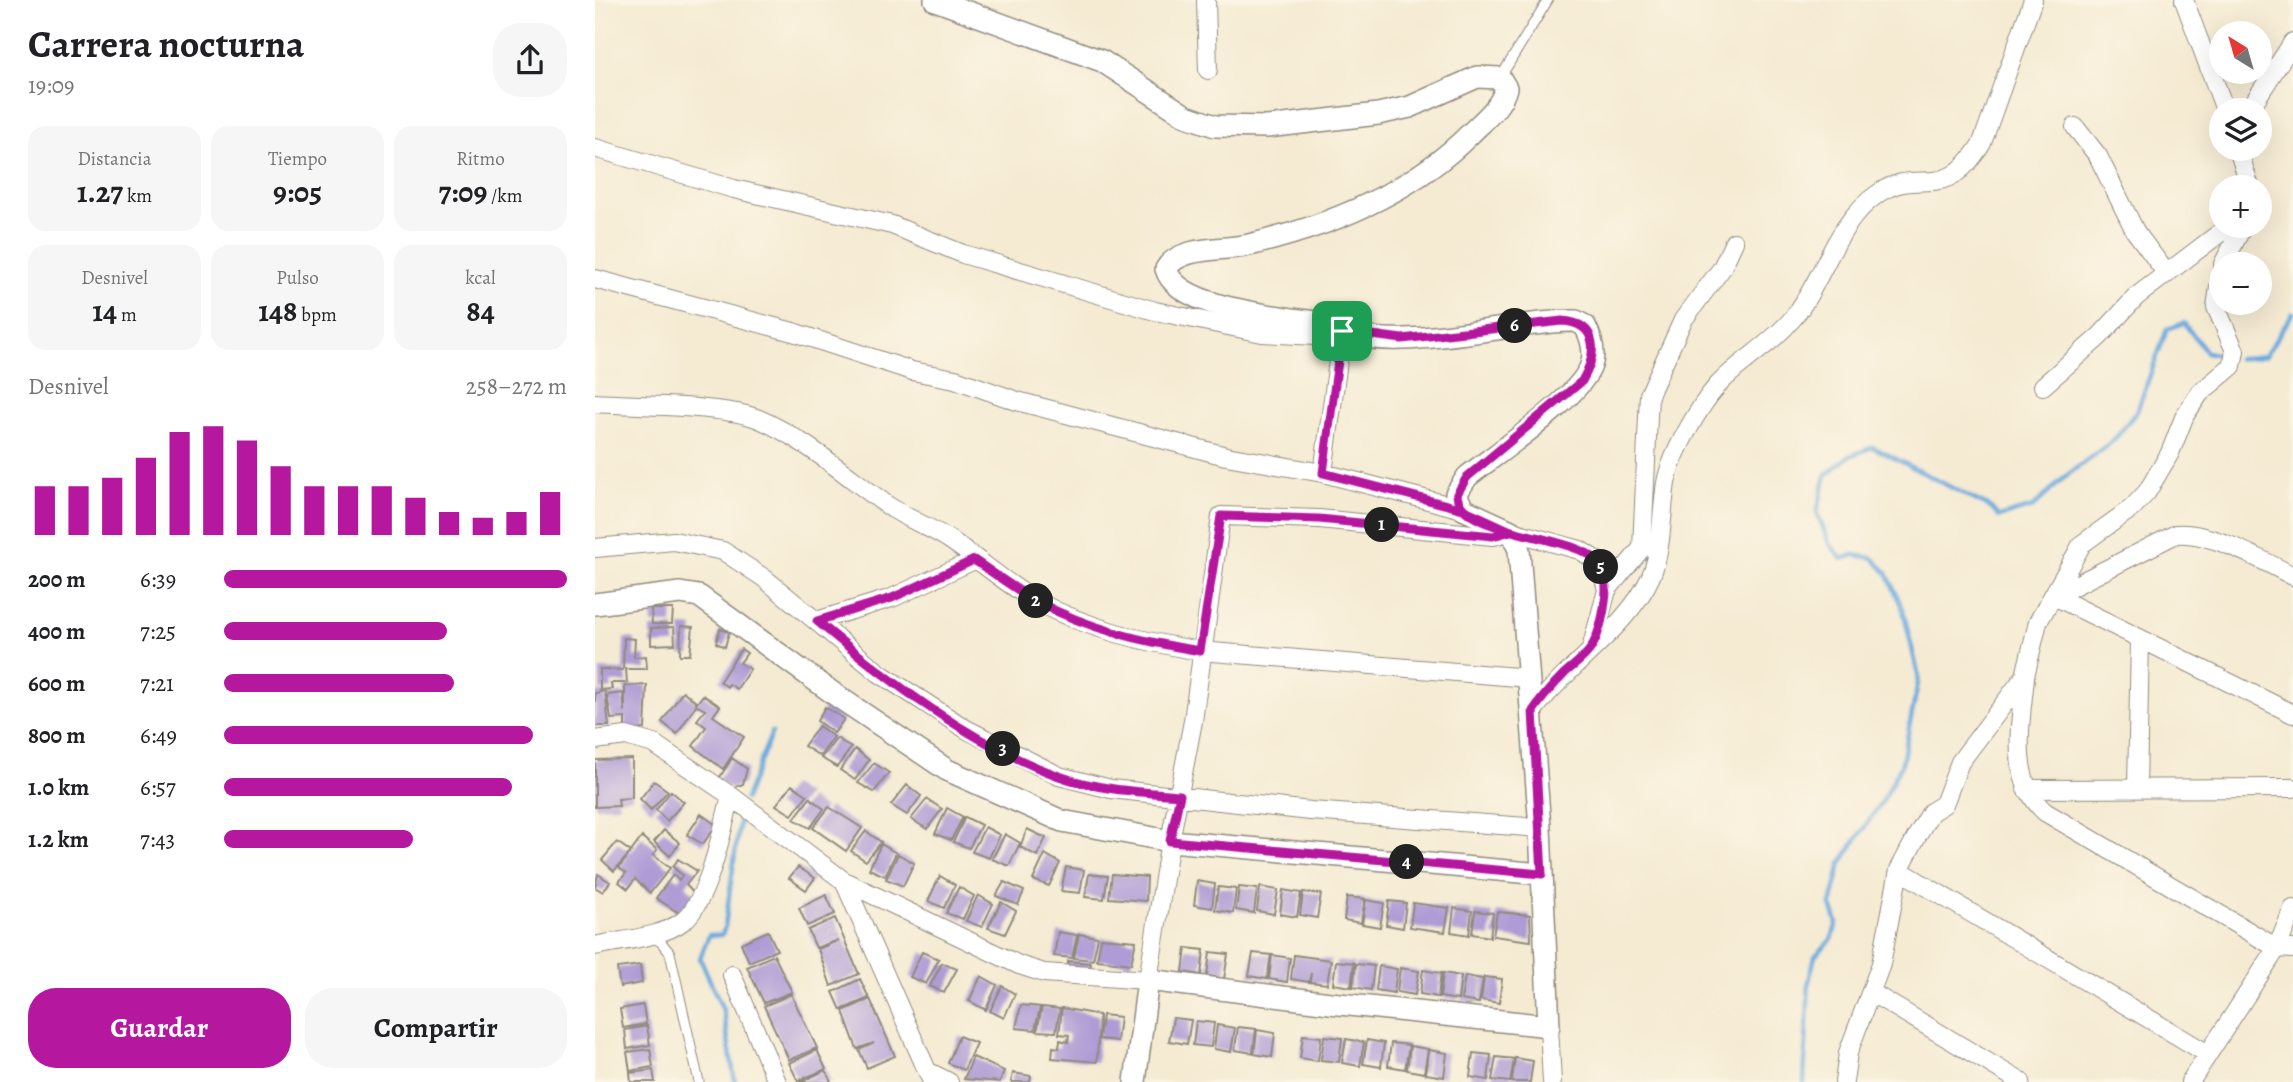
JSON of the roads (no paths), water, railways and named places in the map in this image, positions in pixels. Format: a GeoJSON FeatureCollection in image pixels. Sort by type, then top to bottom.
{"type":"FeatureCollection","features":[{"type":"Feature","properties":{"kind":"street"},"geometry":{"type":"LineString","coordinates":[[935,0],[1102,61],[1186,116],[1215,126],[1267,127],[1378,114],[1410,107],[1477,78],[1500,78],[1506,88],[1504,97],[1490,114],[1455,149],[1386,196],[1300,231],[1248,246],[1178,257],[1166,270],[1169,280],[1178,289],[1204,299],[1273,316],[1334,325],[1342,331],[1402,339],[1562,321],[1576,321],[1585,326],[1593,351],[1590,367],[1582,381],[1467,477],[1457,494],[1463,509]]}},
{"type":"Feature","properties":{"kind":"street"},"geometry":{"type":"LineString","coordinates":[[1206,0],[1208,70]]}},
{"type":"Feature","properties":{"kind":"street"},"geometry":{"type":"LineString","coordinates":[[1533,711],[1548,690],[1619,620],[1650,579],[1657,558],[1671,466],[1703,405],[1717,386],[1774,340],[1794,317],[1813,291],[1828,253],[1877,194],[1900,184],[1935,182],[1955,175],[1970,162],[1982,143],[2033,0]]}},
{"type":"Feature","properties":{"kind":"street"},"geometry":{"type":"LineString","coordinates":[[2185,0],[2221,98]]}},
{"type":"Feature","properties":{"kind":"street"},"geometry":{"type":"LineString","coordinates":[[2257,98],[2293,42]]}},
{"type":"Feature","properties":{"kind":"street"},"geometry":{"type":"LineString","coordinates":[[2075,128],[2098,156],[2135,230],[2167,274]]}},
{"type":"Feature","properties":{"kind":"street"},"geometry":{"type":"LineString","coordinates":[[595,148],[734,189],[892,225],[963,254],[1155,311],[1262,333],[1333,337],[1342,331]]}},
{"type":"Feature","properties":{"kind":"street"},"geometry":{"type":"LineString","coordinates":[[2043,386],[2099,337],[2137,296],[2214,238]]}},
{"type":"Feature","properties":{"kind":"street"},"geometry":{"type":"LineString","coordinates":[[1591,649],[1607,590],[1642,548],[1649,395],[1683,320],[1722,268],[1734,242]]}},
{"type":"Feature","properties":{"kind":"street"},"geometry":{"type":"LineString","coordinates":[[595,279],[793,332],[912,371],[955,379],[1017,401],[1226,456],[1323,473],[1463,509],[1511,531],[1593,556],[1600,563],[1607,590]]}},
{"type":"Feature","properties":{"kind":"street"},"geometry":{"type":"LineString","coordinates":[[2219,315],[2235,351],[2232,366],[2200,393],[2192,404],[2157,478],[2147,492],[2133,508],[2082,544],[2038,622],[2025,676],[2020,758],[2027,789],[2034,802],[2045,812],[2285,948]]}},
{"type":"Feature","properties":{"kind":"street"},"geometry":{"type":"LineString","coordinates":[[1323,473],[1342,331]]}},
{"type":"Feature","properties":{"kind":"street"},"geometry":{"type":"LineString","coordinates":[[595,403],[718,412],[758,419],[786,434],[907,519],[947,538],[974,560],[1037,601],[1065,615],[1155,644],[1200,651],[1529,678]]}},
{"type":"Feature","properties":{"kind":"street"},"geometry":{"type":"LineString","coordinates":[[1135,1082],[1170,841],[1193,721],[1200,651],[1221,516],[1319,519],[1493,536],[1511,531]]}},
{"type":"Feature","properties":{"kind":"street"},"geometry":{"type":"LineString","coordinates":[[1511,531],[1519,550],[1522,568],[1533,711],[1552,1082]]}},
{"type":"Feature","properties":{"kind":"street"},"geometry":{"type":"LineString","coordinates":[[2054,596],[2176,534],[2190,533],[2257,558],[2293,576]]}},
{"type":"Feature","properties":{"kind":"street"},"geometry":{"type":"LineString","coordinates":[[595,548],[674,541],[723,551],[747,564],[879,673],[966,729],[1059,776],[1111,789],[1311,811],[1540,828]]}},
{"type":"Feature","properties":{"kind":"street"},"geometry":{"type":"LineString","coordinates":[[817,621],[892,598],[974,560]]}},
{"type":"Feature","properties":{"kind":"street"},"geometry":{"type":"LineString","coordinates":[[595,604],[680,593],[699,596],[837,696],[947,770],[1062,821],[1170,841],[1542,874]]}},
{"type":"Feature","properties":{"kind":"street"},"geometry":{"type":"LineString","coordinates":[[2054,596],[2293,713]]}},
{"type":"Feature","properties":{"kind":"street"},"geometry":{"type":"LineString","coordinates":[[2137,788],[2140,639]]}},
{"type":"Feature","properties":{"kind":"street"},"geometry":{"type":"LineString","coordinates":[[1844,1082],[1849,1053],[1881,964],[1899,870],[1931,812],[1944,804],[1960,762],[2025,676]]}},
{"type":"Feature","properties":{"kind":"street"},"geometry":{"type":"LineString","coordinates":[[595,740],[639,738],[731,796],[844,881],[1032,970],[1148,980],[1329,1003],[1549,1026]]}},
{"type":"Feature","properties":{"kind":"street"},"geometry":{"type":"LineString","coordinates":[[2027,789],[2293,788]]}},
{"type":"Feature","properties":{"kind":"street"},"geometry":{"type":"LineString","coordinates":[[595,946],[646,936],[682,923],[693,913],[711,870],[731,796]]}},
{"type":"Feature","properties":{"kind":"street"},"geometry":{"type":"LineString","coordinates":[[1899,870],[2209,1054]]}},
{"type":"Feature","properties":{"kind":"street"},"geometry":{"type":"LineString","coordinates":[[844,881],[930,1076],[949,1082]]}},
{"type":"Feature","properties":{"kind":"street"},"geometry":{"type":"LineString","coordinates":[[2285,948],[2293,909]]}},
{"type":"Feature","properties":{"kind":"street"},"geometry":{"type":"LineString","coordinates":[[2190,1082],[2293,938]]}},
{"type":"Feature","properties":{"kind":"street"},"geometry":{"type":"LineString","coordinates":[[732,975],[777,1082]]}},
{"type":"Feature","properties":{"kind":"street"},"geometry":{"type":"LineString","coordinates":[[1872,993],[2021,1082]]}},
{"type":"Feature","properties":{"kind":"lane"},"geometry":{"type":"LineString","coordinates":[[1500,78],[1548,0]]}},
{"type":"Feature","properties":{"kind":"lane"},"geometry":{"type":"LineString","coordinates":[[646,936],[661,942],[670,953],[699,1082]]}},
{"type":"Feature","properties":{"kind":"waterway"},"geometry":{"type":"LineString","coordinates":[[2238,359],[2265,356],[2293,313]]}},
{"type":"Feature","properties":{"kind":"waterway"},"geometry":{"type":"LineString","coordinates":[[1804,1082],[1809,981],[1815,956],[1832,939],[1837,923],[1831,905],[1841,863],[1884,798],[1902,763],[1919,678],[1903,610],[1887,573],[1873,558],[1854,555],[1842,559],[1829,543],[1817,512],[1826,475],[1848,457],[1873,447],[1991,508],[1999,517],[2033,507],[2066,476],[2114,440],[2137,411],[2167,329],[2184,323],[2206,352],[2229,357]]}},
{"type":"Feature","properties":{"kind":"waterway"},"geometry":{"type":"LineString","coordinates":[[745,799],[772,732]]}},
{"type":"Feature","properties":{"kind":"waterway"},"geometry":{"type":"LineString","coordinates":[[735,1082],[723,1010],[700,958],[709,935],[722,935],[725,926],[741,811]]}}]}
